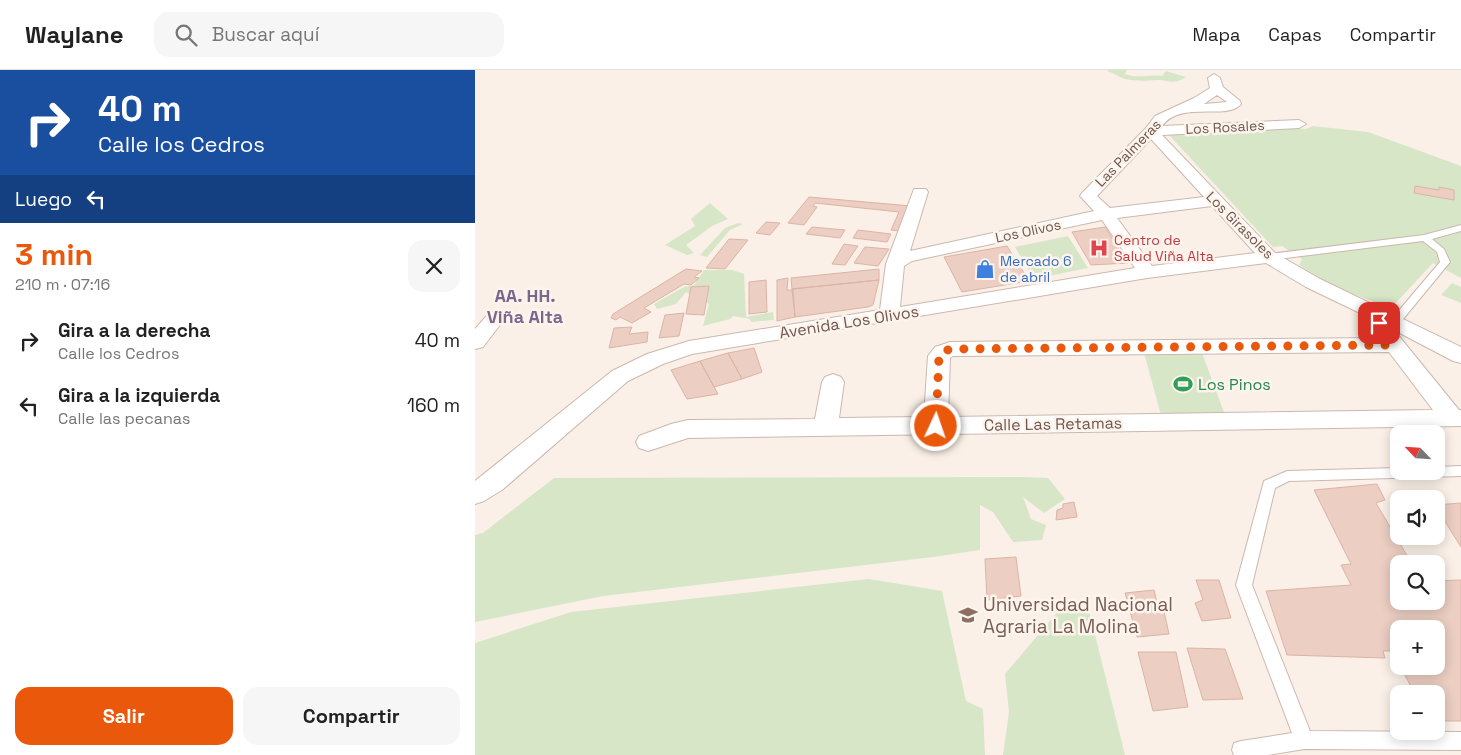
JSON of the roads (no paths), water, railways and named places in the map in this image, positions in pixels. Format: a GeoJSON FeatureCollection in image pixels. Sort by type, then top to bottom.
{"type":"FeatureCollection","features":[{"type":"Feature","properties":{"kind":"street","name":"Las Palmeras"},"geometry":{"type":"LineString","coordinates":[[1147,272],[1106,214],[1088,196],[1151,131],[1162,117],[1205,98],[1216,84],[1235,104],[1225,107],[1183,109]]}},
{"type":"Feature","properties":{"kind":"street","name":"Los Rosales"},"geometry":{"type":"LineString","coordinates":[[1151,131],[1299,124]]}},
{"type":"Feature","properties":{"kind":"street","name":"Los Girasoles"},"geometry":{"type":"LineString","coordinates":[[1151,131],[1269,257],[1313,284],[1395,322],[1461,356]]}},
{"type":"Feature","properties":{"kind":"street"},"geometry":{"type":"LineString","coordinates":[[889,316],[895,264],[899,260],[920,192]]}},
{"type":"Feature","properties":{"kind":"street"},"geometry":{"type":"LineString","coordinates":[[1061,224],[1088,196]]}},
{"type":"Feature","properties":{"kind":"street","name":"Los Olivos"},"geometry":{"type":"LineString","coordinates":[[899,260],[1106,214],[1215,201]]}},
{"type":"Feature","properties":{"kind":"street","name":"Avenida Los Olivos"},"geometry":{"type":"LineString","coordinates":[[475,494],[493,483],[620,376],[655,359],[689,348],[1147,272],[1269,257]]}},
{"type":"Feature","properties":{"kind":"street"},"geometry":{"type":"LineString","coordinates":[[1372,311],[1394,345],[1456,418]]}},
{"type":"Feature","properties":{"kind":"street"},"geometry":{"type":"LineString","coordinates":[[475,342],[496,317]]}},
{"type":"Feature","properties":{"kind":"street"},"geometry":{"type":"LineString","coordinates":[[936,426],[939,356],[950,349],[1394,345]]}},
{"type":"Feature","properties":{"kind":"street"},"geometry":{"type":"LineString","coordinates":[[825,427],[833,382]]}},
{"type":"Feature","properties":{"kind":"street","name":"Calle Las Retamas"},"geometry":{"type":"LineString","coordinates":[[648,442],[680,430],[1456,418]]}},
{"type":"Feature","properties":{"kind":"lane"},"geometry":{"type":"LineString","coordinates":[[1269,257],[1425,238],[1461,228]]}},
{"type":"Feature","properties":{"kind":"lane"},"geometry":{"type":"LineString","coordinates":[[1395,322],[1445,262],[1441,251],[1425,238]]}},
{"type":"Feature","properties":{"kind":"lane"},"geometry":{"type":"LineString","coordinates":[[1304,740],[1244,585],[1269,485],[1287,476],[1461,471]]}},
{"type":"Feature","properties":{"kind":"lane"},"geometry":{"type":"LineString","coordinates":[[1241,750],[1304,740],[1461,741]]}},
{"type":"Feature","properties":{"kind":"place","name":"Centro de Salud Viña Alta"},"geometry":{"type":"Point","coordinates":[1099,248]}},
{"type":"Feature","properties":{"kind":"place","name":"Mercado 6 de abril"},"geometry":{"type":"Point","coordinates":[985,269]}},
{"type":"Feature","properties":{"kind":"place","name":"Los Pinos"},"geometry":{"type":"Point","coordinates":[1183,384]}},
{"type":"Feature","properties":{"kind":"place","name":"Universidad Nacional Agraria La Molina"},"geometry":{"type":"Point","coordinates":[968,615]}},
{"type":"Feature","properties":{"kind":"district","name":"AA. HH. Viña Alta"},"geometry":{"type":"Point","coordinates":[525,305]}}]}
